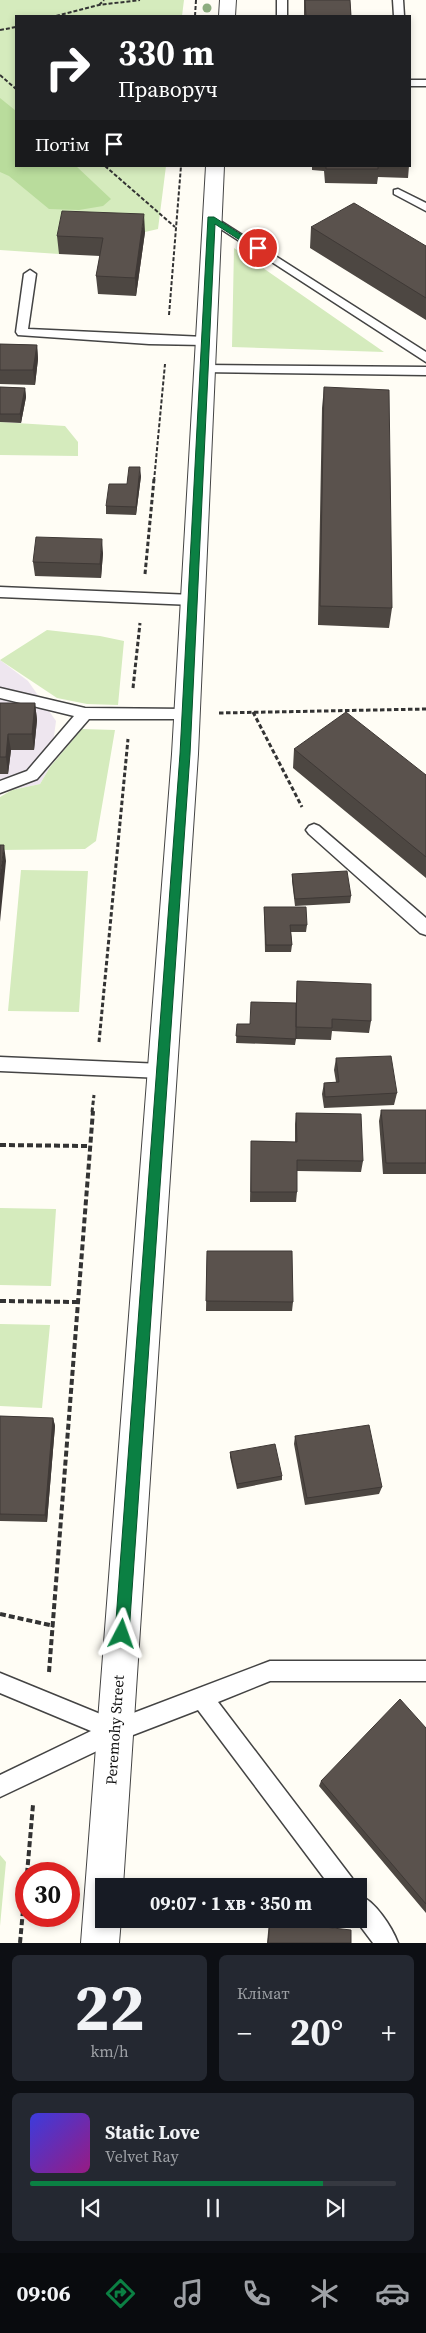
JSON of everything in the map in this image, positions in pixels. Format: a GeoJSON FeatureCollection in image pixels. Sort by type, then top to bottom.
{"type":"FeatureCollection","features":[{"type":"Feature","properties":{"kind":"street"},"geometry":{"type":"LineString","coordinates":[[227,15],[228,0]]}},
{"type":"Feature","properties":{"kind":"street","name":"Peremohy Street"},"geometry":{"type":"LineString","coordinates":[[105,1878],[187,714],[215,167]]}},
{"type":"Feature","properties":{"kind":"street"},"geometry":{"type":"LineString","coordinates":[[100,1943],[101,1928]]}},
{"type":"Feature","properties":{"kind":"lane"},"geometry":{"type":"LineString","coordinates":[[282,0],[282,15]]}},
{"type":"Feature","properties":{"kind":"lane"},"geometry":{"type":"LineString","coordinates":[[398,0],[399,15]]}},
{"type":"Feature","properties":{"kind":"lane"},"geometry":{"type":"LineString","coordinates":[[411,83],[426,83]]}},
{"type":"Feature","properties":{"kind":"lane"},"geometry":{"type":"LineString","coordinates":[[398,192],[426,208]]}},
{"type":"Feature","properties":{"kind":"lane"},"geometry":{"type":"LineString","coordinates":[[211,218],[426,358]]}},
{"type":"Feature","properties":{"kind":"lane"},"geometry":{"type":"LineString","coordinates":[[30,274],[22,332],[206,341]]}},
{"type":"Feature","properties":{"kind":"lane"},"geometry":{"type":"LineString","coordinates":[[204,369],[426,371]]}},
{"type":"Feature","properties":{"kind":"lane"},"geometry":{"type":"LineString","coordinates":[[0,592],[193,600]]}},
{"type":"Feature","properties":{"kind":"lane"},"geometry":{"type":"LineString","coordinates":[[1,692],[86,713],[187,714]]}},
{"type":"Feature","properties":{"kind":"lane"},"geometry":{"type":"LineString","coordinates":[[0,787],[32,775],[86,713]]}},
{"type":"Feature","properties":{"kind":"lane"},"geometry":{"type":"LineString","coordinates":[[314,830],[426,928]]}},
{"type":"Feature","properties":{"kind":"lane"},"geometry":{"type":"LineString","coordinates":[[0,1064],[162,1071]]}},
{"type":"Feature","properties":{"kind":"lane"},"geometry":{"type":"LineString","coordinates":[[0,1786],[115,1731],[270,1671],[426,1671]]}},
{"type":"Feature","properties":{"kind":"lane"},"geometry":{"type":"LineString","coordinates":[[0,1683],[115,1731]]}},
{"type":"Feature","properties":{"kind":"lane"},"geometry":{"type":"LineString","coordinates":[[202,1698],[338,1878]]}},
{"type":"Feature","properties":{"kind":"lane"},"geometry":{"type":"LineString","coordinates":[[367,1917],[387,1943]]}},
{"type":"Feature","properties":{"kind":"path"},"geometry":{"type":"LineString","coordinates":[[99,5],[104,0]]}},
{"type":"Feature","properties":{"kind":"path"},"geometry":{"type":"LineString","coordinates":[[60,15],[99,5],[140,0]]}},
{"type":"Feature","properties":{"kind":"path"},"geometry":{"type":"LineString","coordinates":[[195,15],[196,0]]}},
{"type":"Feature","properties":{"kind":"path"},"geometry":{"type":"LineString","coordinates":[[0,30],[15,27]]}},
{"type":"Feature","properties":{"kind":"path"},"geometry":{"type":"LineString","coordinates":[[0,75],[15,88]]}},
{"type":"Feature","properties":{"kind":"path"},"geometry":{"type":"LineString","coordinates":[[106,167],[176,228]]}},
{"type":"Feature","properties":{"kind":"path"},"geometry":{"type":"LineString","coordinates":[[0,1614],[54,1626],[90,1146],[167,340],[181,167]]}},
{"type":"Feature","properties":{"kind":"path"},"geometry":{"type":"LineString","coordinates":[[187,714],[426,709]]}},
{"type":"Feature","properties":{"kind":"path"},"geometry":{"type":"LineString","coordinates":[[253,712],[314,830]]}},
{"type":"Feature","properties":{"kind":"path"},"geometry":{"type":"LineString","coordinates":[[0,1145],[90,1146]]}},
{"type":"Feature","properties":{"kind":"path"},"geometry":{"type":"LineString","coordinates":[[0,1300],[77,1302]]}},
{"type":"Feature","properties":{"kind":"path"},"geometry":{"type":"LineString","coordinates":[[20,1943],[21,1927]]}},
{"type":"Feature","properties":{"kind":"shaded area"},"geometry":{"type":"Polygon","coordinates":[[[0,660],[28,681],[56,721],[50,767],[40,784],[12,790],[0,790],[0,660]]]}},
{"type":"Feature","properties":{"kind":"green space"},"geometry":{"type":"Polygon","coordinates":[[[0,0],[184,0],[182,15],[15,15],[15,167],[166,167],[158,229],[145,232],[64,229],[59,254],[0,250],[0,0]]]}},
{"type":"Feature","properties":{"kind":"green space"},"geometry":{"type":"Polygon","coordinates":[[[0,98],[15,110],[15,167],[77,167],[111,199],[103,206],[79,210],[49,209],[9,176],[0,172],[0,98]]]}},
{"type":"Feature","properties":{"kind":"green space"},"geometry":{"type":"Polygon","coordinates":[[[234,248],[384,352],[232,347],[234,248]]]}},
{"type":"Feature","properties":{"kind":"green space"},"geometry":{"type":"Polygon","coordinates":[[[0,422],[65,426],[78,442],[78,456],[0,455],[0,422]]]}},
{"type":"Feature","properties":{"kind":"green space"},"geometry":{"type":"Polygon","coordinates":[[[47,630],[100,636],[124,641],[118,705],[87,704],[57,698],[0,660],[47,630]]]}},
{"type":"Feature","properties":{"kind":"green space"},"geometry":{"type":"Polygon","coordinates":[[[82,729],[115,730],[96,841],[85,849],[0,850],[0,797],[12,790],[40,784],[50,767],[82,729]]]}},
{"type":"Feature","properties":{"kind":"green space"},"geometry":{"type":"Polygon","coordinates":[[[21,870],[88,871],[79,1012],[8,1011],[21,870]]]}},
{"type":"Feature","properties":{"kind":"green space"},"geometry":{"type":"Polygon","coordinates":[[[0,1208],[56,1209],[51,1286],[0,1285],[0,1208]]]}},
{"type":"Feature","properties":{"kind":"green space"},"geometry":{"type":"Polygon","coordinates":[[[0,1324],[50,1325],[42,1408],[0,1406],[0,1324]]]}},
{"type":"Feature","properties":{"kind":"green space"},"geometry":{"type":"Polygon","coordinates":[[[0,1855],[6,1862],[0,1926],[0,1855]]]}},
{"type":"Feature","properties":{"kind":"building"},"geometry":{"type":"Polygon","coordinates":[[[305,0],[350,0],[351,15],[306,15],[305,0]]]}},
{"type":"Feature","properties":{"kind":"building"},"geometry":{"type":"Polygon","coordinates":[[[326,167],[378,167],[378,169],[326,169],[326,167]]]}},
{"type":"Feature","properties":{"kind":"building"},"geometry":{"type":"Polygon","coordinates":[[[354,203],[426,246],[426,298],[311,227],[354,203]]]}},
{"type":"Feature","properties":{"kind":"building"},"geometry":{"type":"Polygon","coordinates":[[[62,211],[144,214],[135,278],[96,276],[103,238],[57,236],[62,211]]]}},
{"type":"Feature","properties":{"kind":"building"},"geometry":{"type":"Polygon","coordinates":[[[0,344],[37,345],[33,370],[0,370],[0,344]]]}},
{"type":"Feature","properties":{"kind":"building"},"geometry":{"type":"Polygon","coordinates":[[[0,387],[25,388],[20,414],[0,414],[0,387]]]}},
{"type":"Feature","properties":{"kind":"building"},"geometry":{"type":"Polygon","coordinates":[[[324,387],[389,390],[392,608],[320,606],[324,387]]]}},
{"type":"Feature","properties":{"kind":"building"},"geometry":{"type":"Polygon","coordinates":[[[129,467],[140,467],[136,507],[106,506],[109,484],[127,484],[129,467]]]}},
{"type":"Feature","properties":{"kind":"building"},"geometry":{"type":"Polygon","coordinates":[[[36,537],[102,539],[100,564],[33,562],[36,537]]]}},
{"type":"Feature","properties":{"kind":"building"},"geometry":{"type":"Polygon","coordinates":[[[0,703],[35,703],[32,734],[8,734],[6,757],[0,757],[0,703]]]}},
{"type":"Feature","properties":{"kind":"building"},"geometry":{"type":"Polygon","coordinates":[[[346,712],[426,775],[426,857],[294,749],[346,712]]]}},
{"type":"Feature","properties":{"kind":"building"},"geometry":{"type":"Polygon","coordinates":[[[0,845],[4,845],[0,878],[0,845]]]}},
{"type":"Feature","properties":{"kind":"building"},"geometry":{"type":"Polygon","coordinates":[[[347,871],[351,896],[295,899],[292,874],[347,871]]]}},
{"type":"Feature","properties":{"kind":"building"},"geometry":{"type":"Polygon","coordinates":[[[264,907],[306,907],[307,925],[290,925],[292,945],[266,945],[264,907]]]}},
{"type":"Feature","properties":{"kind":"building"},"geometry":{"type":"Polygon","coordinates":[[[297,981],[371,984],[371,1021],[332,1019],[332,1028],[296,1027],[297,981]]]}},
{"type":"Feature","properties":{"kind":"building"},"geometry":{"type":"Polygon","coordinates":[[[251,1002],[296,1003],[296,1039],[236,1036],[237,1024],[250,1024],[251,1002]]]}},
{"type":"Feature","properties":{"kind":"building"},"geometry":{"type":"Polygon","coordinates":[[[391,1056],[397,1093],[325,1097],[324,1083],[339,1082],[336,1058],[391,1056]]]}},
{"type":"Feature","properties":{"kind":"building"},"geometry":{"type":"Polygon","coordinates":[[[381,1110],[426,1110],[426,1163],[386,1163],[381,1110]]]}},
{"type":"Feature","properties":{"kind":"building"},"geometry":{"type":"Polygon","coordinates":[[[296,1113],[361,1114],[363,1161],[297,1160],[297,1192],[251,1192],[251,1141],[297,1142],[296,1113]]]}},
{"type":"Feature","properties":{"kind":"building"},"geometry":{"type":"Polygon","coordinates":[[[207,1251],[292,1251],[293,1302],[206,1301],[207,1251]]]}},
{"type":"Feature","properties":{"kind":"building"},"geometry":{"type":"Polygon","coordinates":[[[0,1416],[53,1418],[45,1515],[0,1514],[0,1416]]]}},
{"type":"Feature","properties":{"kind":"building"},"geometry":{"type":"Polygon","coordinates":[[[369,1425],[382,1487],[307,1498],[295,1436],[369,1425]]]}},
{"type":"Feature","properties":{"kind":"building"},"geometry":{"type":"Polygon","coordinates":[[[275,1444],[282,1476],[237,1484],[230,1452],[275,1444]]]}},
{"type":"Feature","properties":{"kind":"building"},"geometry":{"type":"Polygon","coordinates":[[[400,1699],[426,1728],[426,1904],[321,1781],[400,1699]]]}},
{"type":"Feature","properties":{"kind":"building"},"geometry":{"type":"Polygon","coordinates":[[[269,1928],[333,1928],[351,1930],[351,1943],[268,1943],[269,1928]]]}},
{"type":"Feature","properties":{"kind":"route"},"geometry":{"type":"LineString","coordinates":[[122,1634],[185,754],[211,218],[258,248]]}}]}
